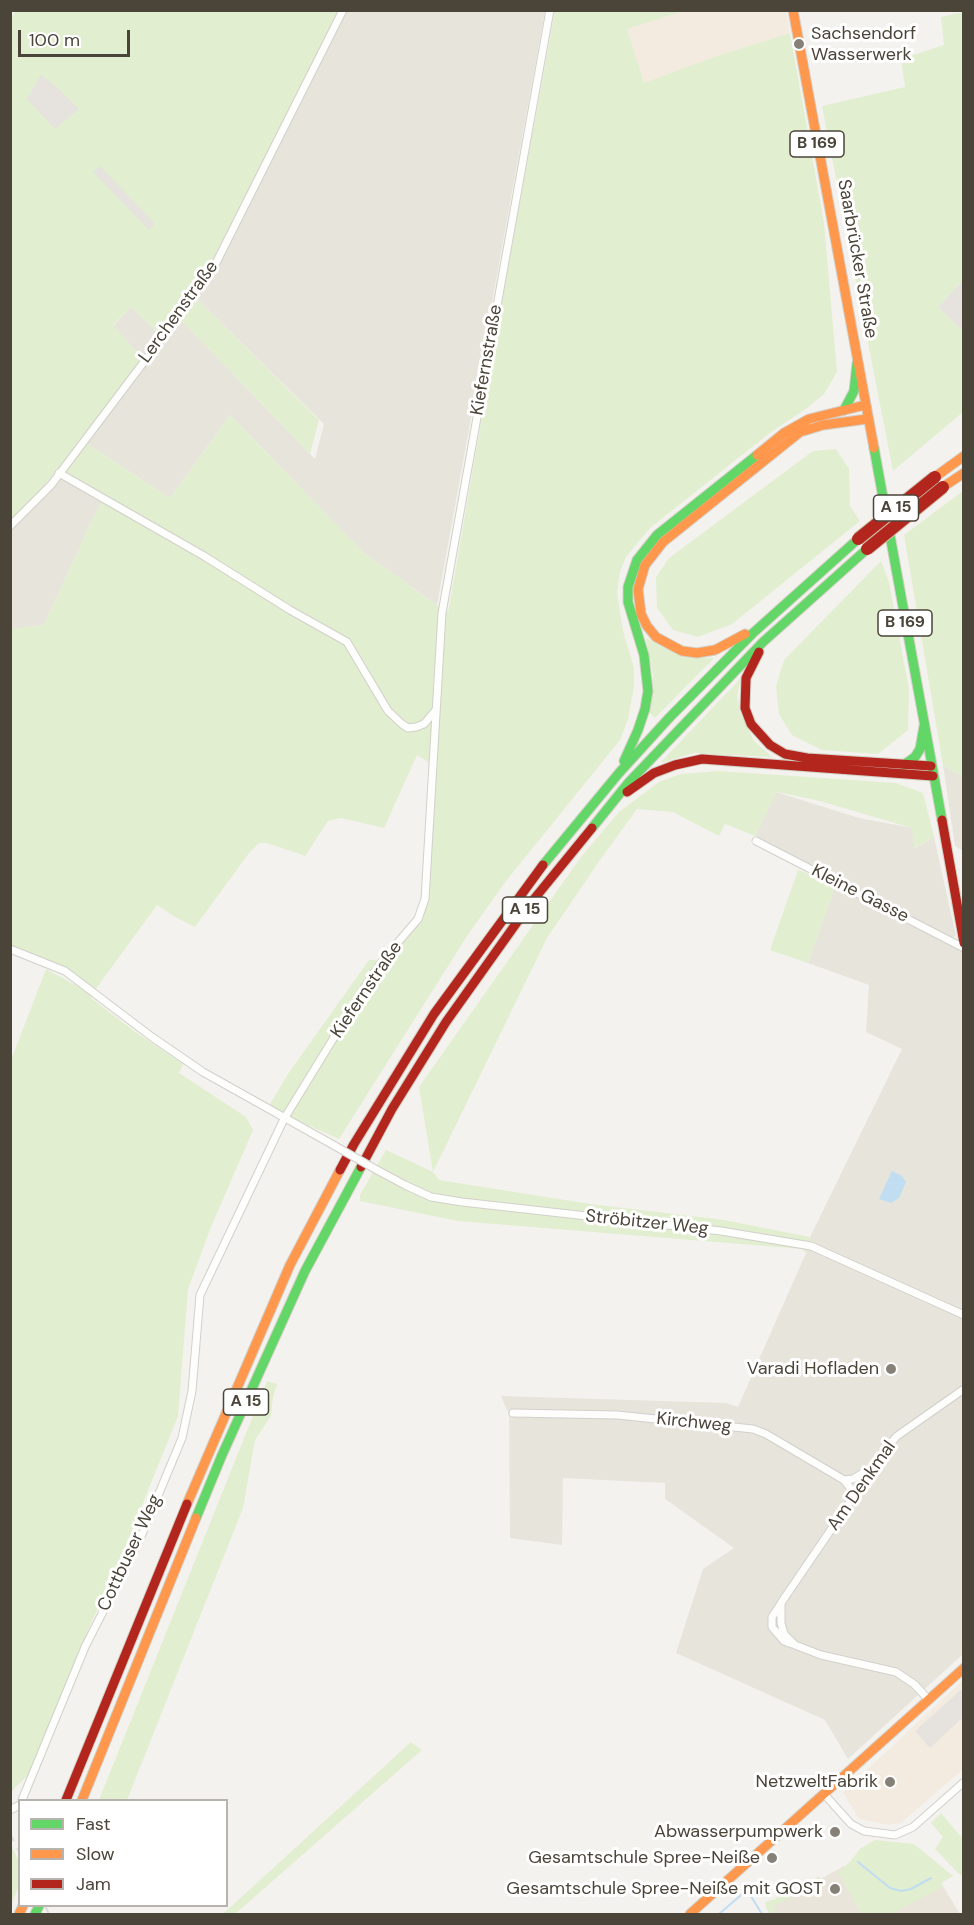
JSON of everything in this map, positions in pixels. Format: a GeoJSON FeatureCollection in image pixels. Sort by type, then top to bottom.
{"type":"FeatureCollection","features":[{"type":"Feature","properties":{"kind":"main road","name":"Saarbrücker Straße"},"geometry":{"type":"LineString","coordinates":[[792,10],[924,726]]}},
{"type":"Feature","properties":{"kind":"main road"},"geometry":{"type":"LineString","coordinates":[[844,410],[854,391],[857,363]]}},
{"type":"Feature","properties":{"kind":"main road"},"geometry":{"type":"LineString","coordinates":[[619,773],[638,730],[648,691],[644,655],[628,602],[628,587],[637,560],[657,535],[784,433],[809,419],[865,405]]}},
{"type":"Feature","properties":{"kind":"main road"},"geometry":{"type":"LineString","coordinates":[[764,623],[715,650],[697,653],[682,651],[668,645],[651,632],[641,614],[638,589],[645,566],[663,542],[789,440],[812,427],[867,419]]}},
{"type":"Feature","properties":{"kind":"main road","name":"A 15"},"geometry":{"type":"LineString","coordinates":[[82,1799],[222,1455],[304,1271],[392,1109],[446,1022],[530,904],[611,803],[691,715],[763,642],[867,549],[939,482],[963,456]]}},
{"type":"Feature","properties":{"kind":"main road","name":"A 15"},"geometry":{"type":"LineString","coordinates":[[66,1799],[209,1449],[290,1265],[354,1144],[434,1014],[560,843],[669,718],[764,623],[858,539],[939,482],[963,473]]}},
{"type":"Feature","properties":{"kind":"main road"},"geometry":{"type":"LineString","coordinates":[[763,642],[746,678],[745,708],[751,724],[770,745],[785,754],[807,758],[904,765],[932,771]]}},
{"type":"Feature","properties":{"kind":"main road"},"geometry":{"type":"LineString","coordinates":[[904,765],[915,757],[920,749],[924,726]]}},
{"type":"Feature","properties":{"kind":"main road","name":"B 169"},"geometry":{"type":"LineString","coordinates":[[924,726],[963,945]]}},
{"type":"Feature","properties":{"kind":"main road"},"geometry":{"type":"LineString","coordinates":[[611,803],[654,773],[702,759],[932,771]]}},
{"type":"Feature","properties":{"kind":"main road"},"geometry":{"type":"LineString","coordinates":[[690,1914],[963,1668]]}},
{"type":"Feature","properties":{"kind":"street","name":"Lerchenstraße"},"geometry":{"type":"LineString","coordinates":[[10,525],[51,485],[208,276],[343,10]]}},
{"type":"Feature","properties":{"kind":"street","name":"Kiefernstraße"},"geometry":{"type":"LineString","coordinates":[[200,1295],[284,1119],[371,977],[418,919],[425,899],[442,613],[550,10]]}},
{"type":"Feature","properties":{"kind":"street"},"geometry":{"type":"LineString","coordinates":[[59,473],[347,642],[388,711],[408,728],[424,724],[435,710]]}},
{"type":"Feature","properties":{"kind":"street","name":"Kleine Gasse"},"geometry":{"type":"LineString","coordinates":[[756,841],[963,945]]}},
{"type":"Feature","properties":{"kind":"street"},"geometry":{"type":"LineString","coordinates":[[10,949],[65,971],[137,1026],[203,1072],[284,1119]]}},
{"type":"Feature","properties":{"kind":"street","name":"Ströbitzer Weg"},"geometry":{"type":"LineString","coordinates":[[284,1119],[431,1197],[721,1231],[811,1245],[963,1315]]}},
{"type":"Feature","properties":{"kind":"street","name":"Cottbuser Weg"},"geometry":{"type":"LineString","coordinates":[[22,1799],[85,1647],[140,1539],[182,1438],[192,1391],[200,1295]]}},
{"type":"Feature","properties":{"kind":"street","name":"Am Denkmal"},"geometry":{"type":"LineString","coordinates":[[928,1699],[914,1684],[896,1672],[821,1655],[784,1641],[772,1627],[772,1617],[873,1467],[897,1436],[963,1389]]}},
{"type":"Feature","properties":{"kind":"street","name":"Kirchweg"},"geometry":{"type":"LineString","coordinates":[[513,1413],[617,1415],[753,1429],[766,1434],[844,1480],[855,1494]]}},
{"type":"Feature","properties":{"kind":"street"},"geometry":{"type":"LineString","coordinates":[[844,1480],[860,1476],[873,1467]]}},
{"type":"Feature","properties":{"kind":"street"},"geometry":{"type":"LineString","coordinates":[[824,1794],[850,1824],[864,1832],[895,1835],[913,1827],[963,1782]]}},
{"type":"Feature","properties":{"kind":"shaded area"},"geometry":{"type":"Polygon","coordinates":[[[786,10],[790,33],[717,56],[644,84],[627,29],[684,11],[786,10]]]}},
{"type":"Feature","properties":{"kind":"shaded area"},"geometry":{"type":"Polygon","coordinates":[[[347,11],[545,11],[437,605],[364,553],[230,415],[170,498],[86,443],[181,320],[315,459],[324,424],[197,299],[216,269],[347,11]]]}},
{"type":"Feature","properties":{"kind":"shaded area"},"geometry":{"type":"Polygon","coordinates":[[[41,75],[79,109],[55,129],[27,99],[41,75]]]}},
{"type":"Feature","properties":{"kind":"shaded area"},"geometry":{"type":"Polygon","coordinates":[[[100,166],[155,224],[149,230],[93,172],[100,166]]]}},
{"type":"Feature","properties":{"kind":"shaded area"},"geometry":{"type":"Polygon","coordinates":[[[963,280],[963,331],[938,307],[963,280]]]}},
{"type":"Feature","properties":{"kind":"shaded area"},"geometry":{"type":"Polygon","coordinates":[[[131,307],[161,336],[143,359],[113,326],[131,307]]]}},
{"type":"Feature","properties":{"kind":"shaded area"},"geometry":{"type":"Polygon","coordinates":[[[63,472],[105,496],[44,625],[11,629],[10,529],[28,513],[63,472]]]}},
{"type":"Feature","properties":{"kind":"shaded area"},"geometry":{"type":"Polygon","coordinates":[[[943,765],[963,777],[963,851],[955,846],[943,765]]]}},
{"type":"Feature","properties":{"kind":"shaded area"},"geometry":{"type":"Polygon","coordinates":[[[776,792],[859,818],[913,828],[915,848],[934,837],[956,936],[950,938],[755,836],[776,792]]]}},
{"type":"Feature","properties":{"kind":"shaded area"},"geometry":{"type":"Polygon","coordinates":[[[836,884],[963,951],[964,956],[963,1654],[848,1759],[825,1720],[676,1653],[703,1569],[734,1548],[665,1499],[665,1483],[563,1478],[562,1545],[510,1538],[509,1415],[501,1396],[726,1403],[738,1407],[806,1253],[810,1237],[902,1049],[866,1032],[869,985],[808,963],[836,884]]]}},
{"type":"Feature","properties":{"kind":"shaded area"},"geometry":{"type":"Polygon","coordinates":[[[963,1680],[963,1769],[901,1823],[888,1825],[859,1819],[843,1792],[963,1680]]]}},
{"type":"Feature","properties":{"kind":"shaded area"},"geometry":{"type":"Polygon","coordinates":[[[963,1688],[963,1721],[961,1719],[930,1748],[915,1731],[963,1688]]]}},
{"type":"Feature","properties":{"kind":"shaded area","name":"Gesamtschule Spree-Neiße mit GOST"},"geometry":{"type":"Polygon","coordinates":[[[844,1866],[869,1891],[941,1883],[960,1914],[774,1914],[770,1907],[844,1866]]]}},
{"type":"Feature","properties":{"kind":"green space"},"geometry":{"type":"Polygon","coordinates":[[[16,10],[339,11],[199,287],[161,336],[131,307],[113,325],[143,359],[57,470],[29,504],[10,522],[10,20],[16,10]]]}},
{"type":"Feature","properties":{"kind":"green space"},"geometry":{"type":"Polygon","coordinates":[[[555,11],[684,11],[627,29],[644,83],[717,56],[790,33],[824,223],[837,372],[824,394],[771,432],[650,528],[626,557],[620,572],[617,592],[623,631],[634,668],[634,687],[628,719],[620,740],[506,881],[467,936],[339,1139],[288,1116],[372,978],[420,920],[436,767],[417,755],[384,828],[341,818],[328,821],[305,856],[267,843],[259,843],[249,853],[195,927],[157,905],[95,990],[63,968],[11,946],[10,629],[44,625],[105,496],[63,472],[86,443],[170,498],[230,415],[364,553],[448,613],[555,11]]]}},
{"type":"Feature","properties":{"kind":"green space"},"geometry":{"type":"Polygon","coordinates":[[[963,12],[963,280],[938,307],[963,331],[963,412],[893,471],[822,106],[905,87],[901,59],[944,45],[941,17],[963,12]]]}},
{"type":"Feature","properties":{"kind":"green space"},"geometry":{"type":"Polygon","coordinates":[[[197,299],[319,420],[310,454],[181,320],[197,299]]]}},
{"type":"Feature","properties":{"kind":"green space"},"geometry":{"type":"Polygon","coordinates":[[[836,449],[849,469],[850,506],[860,521],[732,624],[698,637],[673,630],[657,608],[656,577],[669,558],[813,451],[836,449]]]}},
{"type":"Feature","properties":{"kind":"green space"},"geometry":{"type":"Polygon","coordinates":[[[963,491],[963,777],[943,765],[904,535],[963,491]]]}},
{"type":"Feature","properties":{"kind":"green space"},"geometry":{"type":"Polygon","coordinates":[[[881,561],[889,582],[909,689],[908,730],[878,754],[822,750],[792,735],[779,714],[776,686],[784,660],[881,561]]]}},
{"type":"Feature","properties":{"kind":"green space"},"geometry":{"type":"Polygon","coordinates":[[[646,638],[683,657],[714,658],[655,718],[649,712],[653,675],[646,638]]]}},
{"type":"Feature","properties":{"kind":"green space"},"geometry":{"type":"Polygon","coordinates":[[[741,678],[737,696],[740,712],[754,741],[772,757],[694,753],[660,763],[741,678]]]}},
{"type":"Feature","properties":{"kind":"green space"},"geometry":{"type":"Polygon","coordinates":[[[719,771],[896,783],[923,793],[934,837],[914,848],[912,828],[820,801],[777,792],[755,836],[725,824],[719,836],[673,812],[637,809],[547,938],[433,1172],[419,1087],[581,857],[619,812],[659,782],[681,774],[719,771]]]}},
{"type":"Feature","properties":{"kind":"green space"},"geometry":{"type":"Polygon","coordinates":[[[798,870],[836,884],[808,963],[770,950],[798,870]]]}},
{"type":"Feature","properties":{"kind":"green space"},"geometry":{"type":"Polygon","coordinates":[[[369,960],[380,960],[285,1114],[269,1106],[288,1074],[369,960]]]}},
{"type":"Feature","properties":{"kind":"green space"},"geometry":{"type":"Polygon","coordinates":[[[46,969],[92,994],[91,998],[183,1064],[179,1073],[246,1117],[253,1130],[211,1227],[188,1289],[178,1416],[118,1565],[91,1623],[29,1774],[11,1792],[10,1063],[46,969]]]}},
{"type":"Feature","properties":{"kind":"green space"},"geometry":{"type":"Polygon","coordinates":[[[386,1150],[433,1172],[439,1180],[590,1204],[724,1220],[810,1237],[811,1240],[806,1253],[802,1249],[458,1221],[360,1201],[360,1195],[386,1150]]]}},
{"type":"Feature","properties":{"kind":"green space"},"geometry":{"type":"Polygon","coordinates":[[[267,1381],[277,1384],[271,1416],[255,1440],[243,1508],[127,1799],[99,1799],[267,1381]]]}},
{"type":"Feature","properties":{"kind":"green space"},"geometry":{"type":"Polygon","coordinates":[[[411,1742],[422,1750],[235,1914],[223,1914],[411,1742]]]}},
{"type":"Feature","properties":{"kind":"green space"},"geometry":{"type":"Polygon","coordinates":[[[941,1813],[963,1839],[963,1876],[935,1849],[943,1837],[931,1823],[941,1813]]]}},
{"type":"Feature","properties":{"kind":"green space"},"geometry":{"type":"Polygon","coordinates":[[[875,1840],[914,1844],[953,1876],[941,1883],[943,1887],[891,1914],[861,1914],[838,1872],[860,1849],[875,1840]]]}},
{"type":"Feature","properties":{"kind":"green space"},"geometry":{"type":"Polygon","coordinates":[[[11,1845],[18,1860],[18,1888],[11,1905],[11,1845]]]}},
{"type":"Feature","properties":{"kind":"green space"},"geometry":{"type":"Polygon","coordinates":[[[819,1876],[821,1881],[773,1907],[776,1914],[769,1914],[765,1903],[790,1891],[792,1893],[819,1876]]]}},
{"type":"Feature","properties":{"kind":"water"},"geometry":{"type":"Polygon","coordinates":[[[892,1171],[902,1176],[906,1182],[899,1198],[891,1203],[879,1199],[892,1171]]]}},
{"type":"Feature","properties":{"kind":"waterway"},"geometry":{"type":"LineString","coordinates":[[858,1862],[890,1888],[901,1891],[911,1889],[931,1878]]}},
{"type":"Feature","properties":{"kind":"waterway"},"geometry":{"type":"LineString","coordinates":[[719,1914],[747,1890],[762,1914]]}},
{"type":"Feature","properties":{"kind":"railway"},"geometry":{"type":"LineString","coordinates":[[10,1834],[18,1849]]}},
{"type":"Feature","properties":{"kind":"railway"},"geometry":{"type":"LineString","coordinates":[[46,1907],[49,1914]]}},
{"type":"Feature","properties":{"kind":"traffic: fast"},"geometry":{"type":"LineString","coordinates":[[844,410],[854,391],[857,363]]}},
{"type":"Feature","properties":{"kind":"traffic: fast"},"geometry":{"type":"LineString","coordinates":[[874,448],[942,820]]}},
{"type":"Feature","properties":{"kind":"traffic: fast"},"geometry":{"type":"LineString","coordinates":[[624,761],[638,730],[648,691],[644,655],[628,602],[628,587],[637,560],[657,535],[757,455]]}},
{"type":"Feature","properties":{"kind":"traffic: fast"},"geometry":{"type":"LineString","coordinates":[[543,865],[619,773],[669,718],[753,633],[858,539]]}},
{"type":"Feature","properties":{"kind":"traffic: fast"},"geometry":{"type":"LineString","coordinates":[[592,828],[629,782],[763,642],[867,549]]}},
{"type":"Feature","properties":{"kind":"traffic: fast"},"geometry":{"type":"LineString","coordinates":[[904,765],[915,757],[920,749],[924,726]]}},
{"type":"Feature","properties":{"kind":"traffic: fast"},"geometry":{"type":"LineString","coordinates":[[196,1518],[305,1271],[361,1167]]}},
{"type":"Feature","properties":{"kind":"traffic: fast"},"geometry":{"type":"LineString","coordinates":[[35,1914],[38,1907]]}},
{"type":"Feature","properties":{"kind":"traffic: slow"},"geometry":{"type":"LineString","coordinates":[[793,10],[874,448]]}},
{"type":"Feature","properties":{"kind":"traffic: slow"},"geometry":{"type":"LineString","coordinates":[[757,455],[784,433],[809,419],[865,405]]}},
{"type":"Feature","properties":{"kind":"traffic: slow"},"geometry":{"type":"LineString","coordinates":[[745,634],[715,650],[697,653],[682,651],[656,637],[641,614],[638,589],[645,565],[663,542],[800,432],[823,425],[867,419]]}},
{"type":"Feature","properties":{"kind":"traffic: slow"},"geometry":{"type":"LineString","coordinates":[[935,477],[964,456]]}},
{"type":"Feature","properties":{"kind":"traffic: slow"},"geometry":{"type":"LineString","coordinates":[[943,487],[964,473]]}},
{"type":"Feature","properties":{"kind":"traffic: slow"},"geometry":{"type":"LineString","coordinates":[[187,1504],[290,1265],[340,1170]]}},
{"type":"Feature","properties":{"kind":"traffic: slow"},"geometry":{"type":"LineString","coordinates":[[82,1799],[196,1518]]}},
{"type":"Feature","properties":{"kind":"traffic: slow"},"geometry":{"type":"LineString","coordinates":[[690,1914],[964,1668]]}},
{"type":"Feature","properties":{"kind":"traffic: slow"},"geometry":{"type":"LineString","coordinates":[[19,1914],[22,1907]]}},
{"type":"Feature","properties":{"kind":"traffic: jam"},"geometry":{"type":"LineString","coordinates":[[858,539],[935,477]]}},
{"type":"Feature","properties":{"kind":"traffic: jam"},"geometry":{"type":"LineString","coordinates":[[867,549],[943,487]]}},
{"type":"Feature","properties":{"kind":"traffic: jam"},"geometry":{"type":"LineString","coordinates":[[759,652],[746,678],[745,708],[751,724],[770,745],[785,754],[807,758],[931,766]]}},
{"type":"Feature","properties":{"kind":"traffic: jam"},"geometry":{"type":"LineString","coordinates":[[627,792],[654,773],[702,759],[933,776]]}},
{"type":"Feature","properties":{"kind":"traffic: jam"},"geometry":{"type":"LineString","coordinates":[[942,820],[964,943]]}},
{"type":"Feature","properties":{"kind":"traffic: jam"},"geometry":{"type":"LineString","coordinates":[[361,1167],[392,1109],[446,1022],[530,904],[592,828]]}},
{"type":"Feature","properties":{"kind":"traffic: jam"},"geometry":{"type":"LineString","coordinates":[[340,1170],[434,1014],[543,865]]}},
{"type":"Feature","properties":{"kind":"traffic: jam"},"geometry":{"type":"LineString","coordinates":[[66,1799],[187,1504]]}},
{"type":"Feature","properties":{"kind":"place","name":"Sachsendorf Wasserwerk"},"geometry":{"type":"Point","coordinates":[799,44]}},
{"type":"Feature","properties":{"kind":"place","name":"Varadi Hofladen"},"geometry":{"type":"Point","coordinates":[891,1369]}},
{"type":"Feature","properties":{"kind":"place","name":"NetzweltFabrik"},"geometry":{"type":"Point","coordinates":[890,1782]}},
{"type":"Feature","properties":{"kind":"place","name":"Abwasserpumpwerk"},"geometry":{"type":"Point","coordinates":[835,1832]}},
{"type":"Feature","properties":{"kind":"place","name":"Gesamtschule Spree-Neiße"},"geometry":{"type":"Point","coordinates":[772,1858]}},
{"type":"Feature","properties":{"kind":"place","name":"Gesamtschule Spree-Neiße mit GOST"},"geometry":{"type":"Point","coordinates":[835,1889]}}]}
